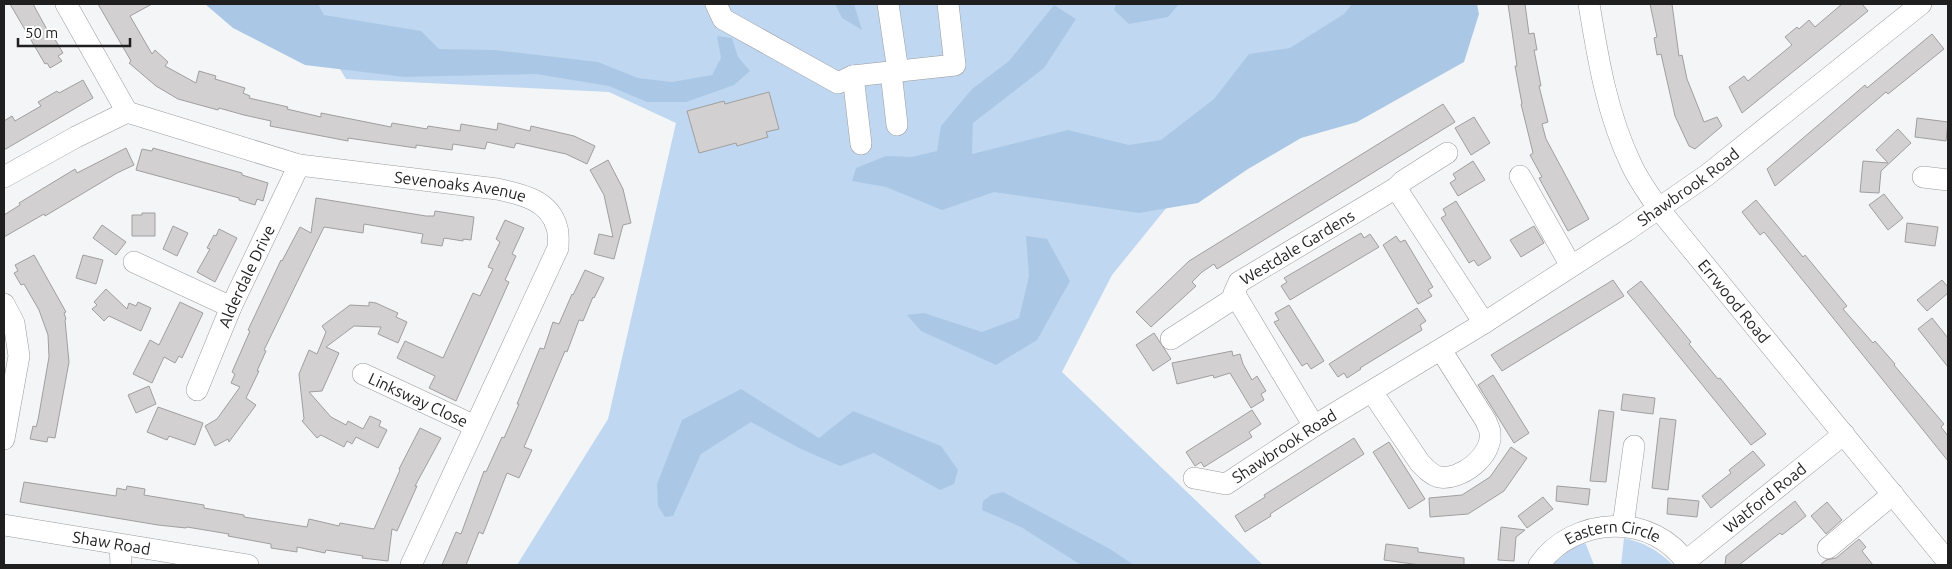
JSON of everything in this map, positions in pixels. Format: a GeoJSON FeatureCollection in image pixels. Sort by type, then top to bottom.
{"type":"FeatureCollection","features":[{"type":"Feature","properties":{"kind":"street"},"geometry":{"type":"LineString","coordinates":[[4,177],[76,137],[127,112],[66,4]]}},
{"type":"Feature","properties":{"kind":"street"},"geometry":{"type":"LineString","coordinates":[[716,4],[723,19],[838,83],[853,76],[955,65],[948,4]]}},
{"type":"Feature","properties":{"kind":"street"},"geometry":{"type":"LineString","coordinates":[[888,4],[895,72],[897,125]]}},
{"type":"Feature","properties":{"kind":"street","name":"Errwood Road"},"geometry":{"type":"LineString","coordinates":[[1589,4],[1599,67],[1612,118],[1632,167],[1658,208],[1948,562]]}},
{"type":"Feature","properties":{"kind":"street","name":"Shawbrook Road"},"geometry":{"type":"LineString","coordinates":[[1194,478],[1226,484],[1314,426],[1484,323],[1706,175],[1921,4]]}},
{"type":"Feature","properties":{"kind":"street"},"geometry":{"type":"LineString","coordinates":[[853,76],[861,144]]}},
{"type":"Feature","properties":{"kind":"street","name":"Sevenoaks Avenue"},"geometry":{"type":"LineString","coordinates":[[127,112],[299,164],[497,189],[526,195],[547,209],[557,228],[558,248],[411,565]]}},
{"type":"Feature","properties":{"kind":"street","name":"Westdale Gardens"},"geometry":{"type":"LineString","coordinates":[[1314,426],[1236,297],[1234,293],[1239,282],[1396,188],[1403,180],[1447,153]]}},
{"type":"Feature","properties":{"kind":"street","name":"Alderdale Drive"},"geometry":{"type":"LineString","coordinates":[[197,390],[230,308],[299,164]]}},
{"type":"Feature","properties":{"kind":"street"},"geometry":{"type":"LineString","coordinates":[[1520,176],[1571,266]]}},
{"type":"Feature","properties":{"kind":"street"},"geometry":{"type":"LineString","coordinates":[[1923,177],[1948,180]]}},
{"type":"Feature","properties":{"kind":"street"},"geometry":{"type":"LineString","coordinates":[[1396,188],[1484,323]]}},
{"type":"Feature","properties":{"kind":"street"},"geometry":{"type":"LineString","coordinates":[[134,262],[230,308]]}},
{"type":"Feature","properties":{"kind":"street"},"geometry":{"type":"LineString","coordinates":[[1171,339],[1236,297]]}},
{"type":"Feature","properties":{"kind":"street"},"geometry":{"type":"LineString","coordinates":[[4,304],[14,323],[19,356],[4,440]]}},
{"type":"Feature","properties":{"kind":"street"},"geometry":{"type":"LineString","coordinates":[[1372,392],[1420,463],[1429,472],[1439,477],[1464,472],[1476,464],[1483,455],[1489,444],[1490,433],[1486,422],[1441,350]]}},
{"type":"Feature","properties":{"kind":"street","name":"Linksway Close"},"geometry":{"type":"LineString","coordinates":[[363,374],[475,426]]}},
{"type":"Feature","properties":{"kind":"street","name":"Watford Road"},"geometry":{"type":"LineString","coordinates":[[1687,563],[1844,434]]}},
{"type":"Feature","properties":{"kind":"street"},"geometry":{"type":"LineString","coordinates":[[1623,526],[1634,446]]}},
{"type":"Feature","properties":{"kind":"street"},"geometry":{"type":"LineString","coordinates":[[1828,548],[1893,494]]}},
{"type":"Feature","properties":{"kind":"street","name":"Shaw Road"},"geometry":{"type":"LineString","coordinates":[[4,525],[120,555],[248,565]]}},
{"type":"Feature","properties":{"kind":"street","name":"Eastern Circle"},"geometry":{"type":"LineString","coordinates":[[1539,565],[1557,546],[1572,536],[1605,526],[1623,526],[1652,534],[1676,550],[1687,563]]}},
{"type":"Feature","properties":{"kind":"shaded area"},"geometry":{"type":"Polygon","coordinates":[[[205,4],[318,4],[324,15],[421,31],[439,49],[495,50],[598,62],[638,78],[672,82],[712,75],[721,58],[717,36],[732,38],[738,57],[750,71],[734,85],[686,102],[647,102],[609,86],[536,74],[405,77],[305,65],[233,28],[205,4]]]}},
{"type":"Feature","properties":{"kind":"shaded area"},"geometry":{"type":"Polygon","coordinates":[[[300,4],[1455,4],[1206,159],[1112,275],[1062,372],[1263,565],[517,565],[608,419],[676,123],[609,92],[346,79],[300,4]]]}},
{"type":"Feature","properties":{"kind":"shaded area"},"geometry":{"type":"Polygon","coordinates":[[[835,4],[854,4],[862,30],[842,18],[835,4]]]}},
{"type":"Feature","properties":{"kind":"shaded area"},"geometry":{"type":"Polygon","coordinates":[[[1116,4],[1179,4],[1168,17],[1129,24],[1114,10],[1116,4]]]}},
{"type":"Feature","properties":{"kind":"shaded area"},"geometry":{"type":"Polygon","coordinates":[[[1352,4],[1477,4],[1479,14],[1464,62],[1357,122],[1301,138],[1248,169],[1198,203],[1139,213],[994,192],[942,210],[886,187],[852,181],[856,168],[886,156],[912,157],[937,151],[941,126],[972,89],[1009,61],[1054,5],[1076,19],[1044,68],[973,123],[972,154],[1068,130],[1129,145],[1161,140],[1214,99],[1249,54],[1290,48],[1344,14],[1352,4]]]}},
{"type":"Feature","properties":{"kind":"shaded area"},"geometry":{"type":"Polygon","coordinates":[[[1026,236],[1047,239],[1070,281],[1037,340],[996,365],[921,331],[907,315],[924,313],[982,332],[1019,318],[1029,276],[1026,236]]]}},
{"type":"Feature","properties":{"kind":"shaded area"},"geometry":{"type":"Polygon","coordinates":[[[741,389],[819,438],[853,411],[941,446],[958,470],[954,484],[940,490],[874,453],[840,466],[799,448],[751,422],[701,454],[673,516],[665,517],[658,506],[657,484],[682,420],[741,389]]]}},
{"type":"Feature","properties":{"kind":"shaded area"},"geometry":{"type":"Polygon","coordinates":[[[1003,492],[1110,549],[1134,565],[1081,565],[1021,527],[982,510],[983,501],[991,495],[1003,492]]]}},
{"type":"Feature","properties":{"kind":"shaded area"},"geometry":{"type":"Polygon","coordinates":[[[1624,538],[1650,548],[1662,555],[1673,565],[1621,565],[1624,538]]]}},
{"type":"Feature","properties":{"kind":"shaded area"},"geometry":{"type":"Polygon","coordinates":[[[1585,542],[1594,565],[1552,565],[1571,549],[1585,542]]]}},
{"type":"Feature","properties":{"kind":"building"},"geometry":{"type":"Polygon","coordinates":[[[10,4],[33,4],[51,37],[53,36],[63,53],[58,56],[62,61],[50,68],[47,63],[45,64],[10,4]]]}},
{"type":"Feature","properties":{"kind":"building"},"geometry":{"type":"Polygon","coordinates":[[[98,4],[152,4],[130,16],[152,54],[155,50],[168,62],[165,66],[196,83],[199,71],[216,76],[215,79],[245,88],[243,93],[250,96],[249,98],[288,107],[287,109],[321,117],[321,113],[391,127],[392,123],[427,129],[428,126],[460,131],[461,124],[497,130],[498,123],[530,131],[531,126],[574,136],[595,146],[587,164],[566,154],[516,143],[514,148],[487,142],[485,149],[453,144],[452,150],[416,145],[416,148],[348,138],[348,141],[270,126],[271,121],[178,99],[156,86],[129,63],[131,61],[98,4]]]}},
{"type":"Feature","properties":{"kind":"building"},"geometry":{"type":"Polygon","coordinates":[[[1508,4],[1525,4],[1529,34],[1534,33],[1537,50],[1534,50],[1541,86],[1539,86],[1548,122],[1542,124],[1546,139],[1589,219],[1568,231],[1539,178],[1542,177],[1530,155],[1533,153],[1521,104],[1508,4]]]}},
{"type":"Feature","properties":{"kind":"building"},"geometry":{"type":"Polygon","coordinates":[[[1650,4],[1672,4],[1679,56],[1682,55],[1687,79],[1704,122],[1717,117],[1722,126],[1695,149],[1689,146],[1675,116],[1661,54],[1657,55],[1654,38],[1657,37],[1650,4]]]}},
{"type":"Feature","properties":{"kind":"building"},"geometry":{"type":"Polygon","coordinates":[[[1842,4],[1862,4],[1868,11],[1742,113],[1729,87],[1744,76],[1748,81],[1792,45],[1785,37],[1797,27],[1799,29],[1809,20],[1815,27],[1842,4]]]}},
{"type":"Feature","properties":{"kind":"building"},"geometry":{"type":"Polygon","coordinates":[[[1932,34],[1944,49],[1888,94],[1886,92],[1775,186],[1767,169],[1865,85],[1867,88],[1932,34]]]}},
{"type":"Feature","properties":{"kind":"building"},"geometry":{"type":"Polygon","coordinates":[[[83,80],[93,98],[4,150],[4,121],[12,116],[15,121],[41,106],[38,102],[57,91],[59,93],[83,80]]]}},
{"type":"Feature","properties":{"kind":"building"},"geometry":{"type":"Polygon","coordinates":[[[769,92],[779,129],[766,132],[768,137],[737,146],[736,143],[699,153],[687,111],[724,101],[725,104],[769,92]]]}},
{"type":"Feature","properties":{"kind":"building"},"geometry":{"type":"Polygon","coordinates":[[[1443,104],[1455,122],[1217,269],[1214,264],[1202,272],[1192,282],[1196,286],[1151,327],[1136,312],[1189,261],[1443,104]]]}},
{"type":"Feature","properties":{"kind":"building"},"geometry":{"type":"Polygon","coordinates":[[[1474,117],[1490,143],[1471,155],[1455,128],[1474,117]]]}},
{"type":"Feature","properties":{"kind":"building"},"geometry":{"type":"Polygon","coordinates":[[[1917,118],[1948,122],[1946,141],[1915,137],[1917,118]]]}},
{"type":"Feature","properties":{"kind":"building"},"geometry":{"type":"Polygon","coordinates":[[[1898,129],[1911,143],[1881,171],[1879,193],[1860,192],[1863,161],[1888,163],[1876,150],[1898,129]]]}},
{"type":"Feature","properties":{"kind":"building"},"geometry":{"type":"Polygon","coordinates":[[[126,148],[134,165],[4,237],[4,215],[20,205],[19,203],[75,169],[77,173],[126,148]]]}},
{"type":"Feature","properties":{"kind":"building"},"geometry":{"type":"Polygon","coordinates":[[[153,148],[242,173],[242,175],[268,183],[263,201],[257,199],[255,205],[239,200],[239,198],[136,170],[142,149],[152,151],[153,148]]]}},
{"type":"Feature","properties":{"kind":"building"},"geometry":{"type":"Polygon","coordinates":[[[608,160],[623,189],[631,223],[623,225],[614,259],[594,254],[599,234],[613,237],[604,195],[590,170],[608,160]]]}},
{"type":"Feature","properties":{"kind":"building"},"geometry":{"type":"Polygon","coordinates":[[[1473,161],[1485,180],[1458,196],[1450,183],[1456,179],[1453,174],[1473,161]]]}},
{"type":"Feature","properties":{"kind":"building"},"geometry":{"type":"Polygon","coordinates":[[[1884,194],[1903,218],[1888,230],[1869,205],[1884,194]]]}},
{"type":"Feature","properties":{"kind":"building"},"geometry":{"type":"Polygon","coordinates":[[[316,198],[426,216],[434,216],[435,211],[474,217],[471,240],[463,239],[463,241],[444,238],[442,246],[421,243],[423,234],[364,224],[363,233],[324,227],[264,350],[266,351],[257,371],[259,371],[246,398],[256,405],[229,442],[228,439],[215,446],[205,426],[217,419],[240,387],[231,383],[235,374],[232,372],[250,331],[248,330],[281,260],[300,227],[311,233],[316,198]]]}},
{"type":"Feature","properties":{"kind":"building"},"geometry":{"type":"Polygon","coordinates":[[[1756,200],[1847,306],[1843,309],[1873,343],[1875,341],[1944,424],[1941,427],[1948,436],[1948,461],[1764,232],[1760,235],[1742,212],[1756,200]]]}},
{"type":"Feature","properties":{"kind":"building"},"geometry":{"type":"Polygon","coordinates":[[[1456,201],[1491,258],[1478,266],[1474,260],[1469,263],[1441,218],[1446,215],[1443,209],[1456,201]]]}},
{"type":"Feature","properties":{"kind":"building"},"geometry":{"type":"Polygon","coordinates":[[[142,213],[155,213],[155,236],[132,236],[132,215],[142,215],[142,213]]]}},
{"type":"Feature","properties":{"kind":"building"},"geometry":{"type":"Polygon","coordinates":[[[505,220],[524,228],[512,254],[516,256],[505,280],[509,282],[456,401],[429,388],[435,376],[397,358],[405,341],[443,358],[473,293],[480,296],[493,269],[488,267],[500,242],[496,239],[505,220]]]}},
{"type":"Feature","properties":{"kind":"building"},"geometry":{"type":"Polygon","coordinates":[[[1907,223],[1938,227],[1935,246],[1905,242],[1907,223]]]}},
{"type":"Feature","properties":{"kind":"building"},"geometry":{"type":"Polygon","coordinates":[[[102,225],[126,242],[116,255],[93,238],[102,225]]]}},
{"type":"Feature","properties":{"kind":"building"},"geometry":{"type":"Polygon","coordinates":[[[173,226],[188,233],[177,256],[163,249],[173,226]]]}},
{"type":"Feature","properties":{"kind":"building"},"geometry":{"type":"Polygon","coordinates":[[[1534,226],[1544,243],[1521,257],[1510,240],[1534,226]]]}},
{"type":"Feature","properties":{"kind":"building"},"geometry":{"type":"Polygon","coordinates":[[[219,229],[237,238],[215,282],[197,272],[210,249],[207,248],[219,229]]]}},
{"type":"Feature","properties":{"kind":"building"},"geometry":{"type":"Polygon","coordinates":[[[1361,233],[1364,238],[1370,234],[1379,247],[1290,300],[1281,286],[1287,282],[1284,278],[1361,233]]]}},
{"type":"Feature","properties":{"kind":"building"},"geometry":{"type":"Polygon","coordinates":[[[1396,236],[1400,242],[1405,240],[1433,287],[1428,290],[1432,296],[1418,304],[1383,245],[1396,236]]]}},
{"type":"Feature","properties":{"kind":"building"},"geometry":{"type":"Polygon","coordinates":[[[34,255],[66,312],[64,313],[69,362],[55,438],[48,437],[47,442],[30,439],[33,426],[36,427],[38,420],[49,357],[48,335],[39,310],[24,284],[21,285],[14,273],[18,271],[15,265],[34,255]]]}},
{"type":"Feature","properties":{"kind":"building"},"geometry":{"type":"Polygon","coordinates":[[[83,255],[103,260],[96,284],[76,278],[83,255]]]}},
{"type":"Feature","properties":{"kind":"building"},"geometry":{"type":"Polygon","coordinates":[[[585,270],[604,278],[593,297],[583,321],[579,320],[567,352],[565,351],[524,447],[532,450],[519,478],[507,473],[483,534],[479,532],[466,565],[442,565],[456,532],[461,534],[484,471],[486,472],[502,437],[504,438],[540,348],[544,349],[553,322],[559,324],[585,270]]]}},
{"type":"Feature","properties":{"kind":"building"},"geometry":{"type":"Polygon","coordinates":[[[1613,280],[1624,296],[1502,371],[1491,355],[1613,280]]]}},
{"type":"Feature","properties":{"kind":"building"},"geometry":{"type":"Polygon","coordinates":[[[1942,280],[1948,287],[1948,293],[1927,311],[1917,300],[1942,280]]]}},
{"type":"Feature","properties":{"kind":"building"},"geometry":{"type":"Polygon","coordinates":[[[1641,281],[1691,342],[1689,344],[1766,434],[1751,445],[1627,292],[1641,281]]]}},
{"type":"Feature","properties":{"kind":"building"},"geometry":{"type":"Polygon","coordinates":[[[106,289],[127,309],[129,303],[136,306],[138,302],[151,308],[141,331],[109,316],[104,321],[92,309],[97,305],[94,302],[106,289]]]}},
{"type":"Feature","properties":{"kind":"building"},"geometry":{"type":"Polygon","coordinates":[[[180,302],[203,313],[182,358],[179,356],[175,363],[164,357],[152,383],[133,374],[150,340],[159,345],[180,302]]]}},
{"type":"Feature","properties":{"kind":"building"},"geometry":{"type":"Polygon","coordinates":[[[369,302],[376,303],[398,313],[396,317],[407,322],[398,343],[378,334],[381,327],[354,326],[326,347],[339,353],[322,391],[309,392],[331,417],[346,425],[348,421],[363,429],[370,416],[381,421],[379,426],[387,430],[378,448],[356,437],[352,444],[347,441],[344,447],[321,435],[317,438],[302,421],[304,419],[299,374],[309,350],[317,354],[326,332],[322,326],[350,305],[369,306],[369,302]]]}},
{"type":"Feature","properties":{"kind":"building"},"geometry":{"type":"Polygon","coordinates":[[[1289,305],[1324,361],[1311,369],[1307,363],[1302,366],[1274,322],[1279,320],[1275,313],[1289,305]]]}},
{"type":"Feature","properties":{"kind":"building"},"geometry":{"type":"Polygon","coordinates":[[[1417,308],[1426,321],[1420,325],[1422,330],[1347,378],[1344,373],[1338,377],[1329,364],[1417,308]]]}},
{"type":"Feature","properties":{"kind":"building"},"geometry":{"type":"Polygon","coordinates":[[[1932,318],[1948,338],[1948,367],[1918,329],[1932,318]]]}},
{"type":"Feature","properties":{"kind":"building"},"geometry":{"type":"Polygon","coordinates":[[[1154,333],[1171,359],[1153,371],[1136,345],[1154,333]]]}},
{"type":"Feature","properties":{"kind":"building"},"geometry":{"type":"Polygon","coordinates":[[[1232,351],[1233,356],[1240,354],[1252,380],[1257,376],[1266,391],[1261,394],[1264,400],[1251,408],[1230,373],[1214,378],[1213,375],[1177,384],[1172,363],[1232,351]]]}},
{"type":"Feature","properties":{"kind":"building"},"geometry":{"type":"Polygon","coordinates":[[[1493,375],[1529,433],[1514,443],[1478,385],[1493,375]]]}},
{"type":"Feature","properties":{"kind":"building"},"geometry":{"type":"Polygon","coordinates":[[[149,386],[156,404],[136,413],[128,395],[149,386]]]}},
{"type":"Feature","properties":{"kind":"building"},"geometry":{"type":"Polygon","coordinates":[[[1623,394],[1655,398],[1653,414],[1621,410],[1623,394]]]}},
{"type":"Feature","properties":{"kind":"building"},"geometry":{"type":"Polygon","coordinates":[[[158,407],[203,423],[195,445],[169,436],[167,440],[147,432],[158,407]]]}},
{"type":"Feature","properties":{"kind":"building"},"geometry":{"type":"Polygon","coordinates":[[[1252,410],[1261,424],[1249,432],[1252,437],[1204,467],[1201,462],[1195,466],[1186,452],[1252,410]]]}},
{"type":"Feature","properties":{"kind":"building"},"geometry":{"type":"Polygon","coordinates":[[[1599,410],[1614,412],[1606,482],[1590,481],[1599,410]]]}},
{"type":"Feature","properties":{"kind":"building"},"geometry":{"type":"Polygon","coordinates":[[[1660,418],[1676,420],[1668,490],[1652,488],[1660,418]]]}},
{"type":"Feature","properties":{"kind":"building"},"geometry":{"type":"Polygon","coordinates":[[[420,428],[441,438],[415,486],[417,486],[397,531],[392,529],[388,561],[362,558],[363,556],[326,550],[325,553],[297,547],[297,552],[271,548],[271,544],[228,536],[229,534],[187,527],[158,525],[20,502],[24,482],[116,496],[117,488],[126,490],[127,486],[145,489],[144,495],[204,505],[204,508],[244,515],[244,517],[307,527],[309,519],[339,526],[340,523],[374,529],[399,469],[420,428]]]}},
{"type":"Feature","properties":{"kind":"building"},"geometry":{"type":"Polygon","coordinates":[[[1354,438],[1364,454],[1245,532],[1235,516],[1265,497],[1264,495],[1354,438]]]}},
{"type":"Feature","properties":{"kind":"building"},"geometry":{"type":"Polygon","coordinates":[[[1389,442],[1425,499],[1409,509],[1373,452],[1389,442]]]}},
{"type":"Feature","properties":{"kind":"building"},"geometry":{"type":"Polygon","coordinates":[[[1511,447],[1527,458],[1504,491],[1468,514],[1430,517],[1429,498],[1462,495],[1490,477],[1511,447]]]}},
{"type":"Feature","properties":{"kind":"building"},"geometry":{"type":"Polygon","coordinates":[[[1753,451],[1765,465],[1711,508],[1702,496],[1731,473],[1729,470],[1753,451]]]}},
{"type":"Feature","properties":{"kind":"building"},"geometry":{"type":"Polygon","coordinates":[[[1557,486],[1590,489],[1588,505],[1556,501],[1557,486]]]}},
{"type":"Feature","properties":{"kind":"building"},"geometry":{"type":"Polygon","coordinates":[[[1543,497],[1553,509],[1527,528],[1518,516],[1543,497]]]}},
{"type":"Feature","properties":{"kind":"building"},"geometry":{"type":"Polygon","coordinates":[[[1668,498],[1699,501],[1697,517],[1667,514],[1668,498]]]}},
{"type":"Feature","properties":{"kind":"building"},"geometry":{"type":"Polygon","coordinates":[[[1795,501],[1806,516],[1782,535],[1780,533],[1739,565],[1725,565],[1726,556],[1795,501]]]}},
{"type":"Feature","properties":{"kind":"building"},"geometry":{"type":"Polygon","coordinates":[[[1827,502],[1842,520],[1826,534],[1811,516],[1827,502]]]}},
{"type":"Feature","properties":{"kind":"building"},"geometry":{"type":"Polygon","coordinates":[[[1501,527],[1525,530],[1516,537],[1514,561],[1498,560],[1501,527]]]}},
{"type":"Feature","properties":{"kind":"building"},"geometry":{"type":"Polygon","coordinates":[[[1859,539],[1866,547],[1862,551],[1873,565],[1820,565],[1826,560],[1836,558],[1859,539]]]}},
{"type":"Feature","properties":{"kind":"building"},"geometry":{"type":"Polygon","coordinates":[[[1386,544],[1418,548],[1418,552],[1464,558],[1464,565],[1420,565],[1384,560],[1386,544]]]}}]}
